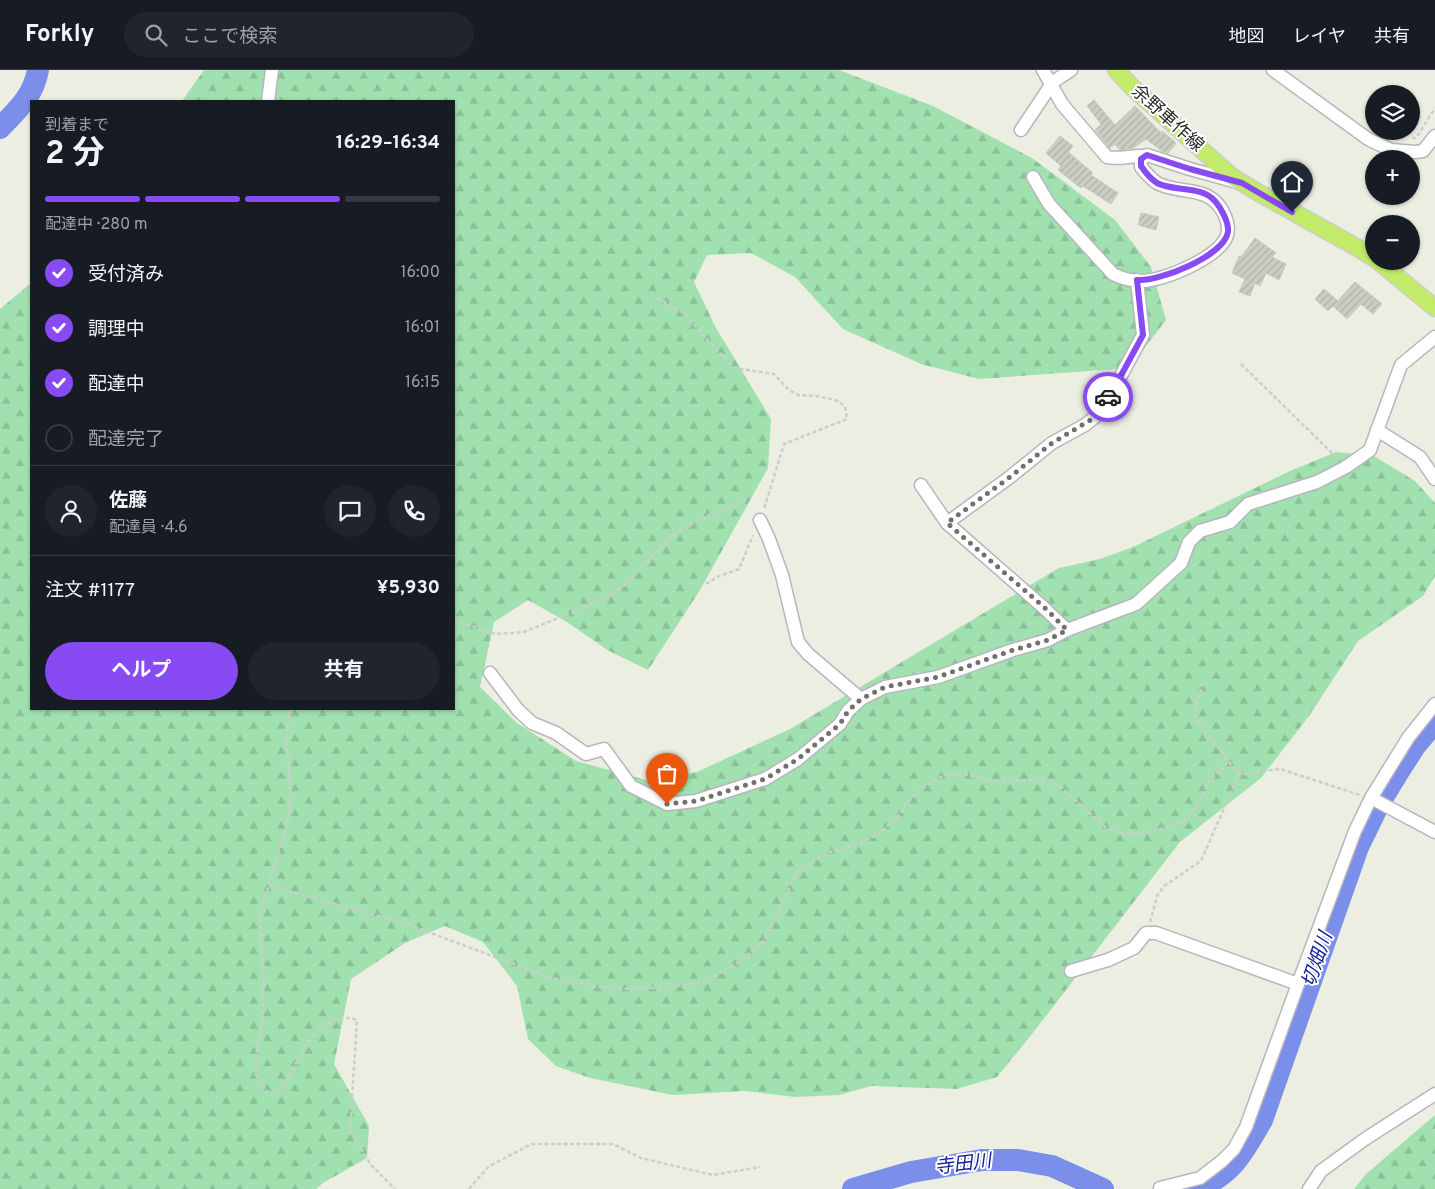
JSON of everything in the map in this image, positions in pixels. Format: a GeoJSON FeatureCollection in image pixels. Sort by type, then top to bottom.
{"type":"FeatureCollection","features":[{"type":"Feature","properties":{"kind":"main road","name":"余野車作線"},"geometry":{"type":"LineString","coordinates":[[1116,70],[1165,118],[1231,176],[1365,252]]}},
{"type":"Feature","properties":{"kind":"main road"},"geometry":{"type":"LineString","coordinates":[[1389,270],[1435,308]]}},
{"type":"Feature","properties":{"kind":"street"},"geometry":{"type":"LineString","coordinates":[[268,100],[272,70]]}},
{"type":"Feature","properties":{"kind":"street"},"geometry":{"type":"LineString","coordinates":[[1043,70],[1062,104],[1107,157],[1113,159],[1147,155],[1242,183]]}},
{"type":"Feature","properties":{"kind":"street"},"geometry":{"type":"LineString","coordinates":[[1021,130],[1051,86],[1071,70]]}},
{"type":"Feature","properties":{"kind":"street"},"geometry":{"type":"LineString","coordinates":[[1273,70],[1368,139],[1391,150],[1423,151],[1435,136]]}},
{"type":"Feature","properties":{"kind":"street"},"geometry":{"type":"LineString","coordinates":[[1033,177],[1048,204],[1113,274],[1124,280],[1164,277],[1202,259],[1218,248],[1226,239],[1228,230],[1225,216],[1214,199],[1199,191],[1170,187],[1156,182],[1141,166],[1141,159],[1145,156]]}},
{"type":"Feature","properties":{"kind":"street"},"geometry":{"type":"LineString","coordinates":[[947,523],[1010,477],[1052,443],[1094,418],[1118,381],[1143,335],[1137,280]]}},
{"type":"Feature","properties":{"kind":"street"},"geometry":{"type":"LineString","coordinates":[[490,673],[518,710],[532,723],[556,733],[586,754],[604,749],[631,786],[667,804],[696,801],[765,779],[798,759],[840,724],[848,711],[861,699],[885,687],[938,677],[1013,650],[1048,640],[1067,630],[1136,604],[1180,563],[1189,542],[1200,531],[1230,522],[1248,504],[1317,482],[1346,467],[1370,450],[1401,365],[1435,337]]}},
{"type":"Feature","properties":{"kind":"street"},"geometry":{"type":"LineString","coordinates":[[1377,430],[1420,457],[1435,479]]}},
{"type":"Feature","properties":{"kind":"street"},"geometry":{"type":"LineString","coordinates":[[921,485],[947,523],[1044,607],[1067,630]]}},
{"type":"Feature","properties":{"kind":"street"},"geometry":{"type":"LineString","coordinates":[[760,520],[782,575],[798,642],[808,654],[861,699]]}},
{"type":"Feature","properties":{"kind":"street"},"geometry":{"type":"LineString","coordinates":[[1160,1189],[1200,1178],[1234,1149],[1246,1127],[1355,831],[1371,798],[1408,738],[1435,704]]}},
{"type":"Feature","properties":{"kind":"street"},"geometry":{"type":"LineString","coordinates":[[1371,798],[1435,832]]}},
{"type":"Feature","properties":{"kind":"street"},"geometry":{"type":"LineString","coordinates":[[1071,971],[1108,960],[1134,948],[1146,933],[1156,933],[1298,984]]}},
{"type":"Feature","properties":{"kind":"street"},"geometry":{"type":"LineString","coordinates":[[1309,1189],[1321,1171],[1365,1139],[1435,1094]]}},
{"type":"Feature","properties":{"kind":"path"},"geometry":{"type":"LineString","coordinates":[[1420,132],[1435,108]]}},
{"type":"Feature","properties":{"kind":"path"},"geometry":{"type":"LineString","coordinates":[[657,298],[684,313],[708,342],[735,368],[774,374],[789,390],[798,395],[836,400],[845,406],[847,419],[784,444],[760,520],[739,569],[717,577],[706,584]]}},
{"type":"Feature","properties":{"kind":"path"},"geometry":{"type":"LineString","coordinates":[[1242,364],[1346,467]]}},
{"type":"Feature","properties":{"kind":"path"},"geometry":{"type":"LineString","coordinates":[[455,620],[495,634],[524,632],[594,604],[625,585],[671,536],[715,512],[746,500]]}},
{"type":"Feature","properties":{"kind":"path"},"geometry":{"type":"LineString","coordinates":[[1203,683],[1195,709],[1195,717],[1235,770],[1243,774],[1254,774],[1280,769],[1371,798]]}},
{"type":"Feature","properties":{"kind":"path"},"geometry":{"type":"LineString","coordinates":[[290,710],[286,738],[291,795],[288,821],[261,911],[260,925],[264,976],[262,1026],[256,1056],[256,1075],[264,1091],[273,1094],[283,1088],[306,1044],[329,1022],[350,1017],[357,1020],[350,1130],[371,1165],[395,1189]]}},
{"type":"Feature","properties":{"kind":"path"},"geometry":{"type":"LineString","coordinates":[[270,886],[404,923],[551,978],[618,989],[703,983],[739,962],[764,942],[797,872],[827,853],[863,842],[881,832],[899,815],[908,801],[928,783],[945,776],[964,774],[993,781],[1044,780],[1062,788],[1105,827],[1120,833],[1140,834],[1177,824],[1186,819],[1198,805],[1210,780],[1227,763]]}},
{"type":"Feature","properties":{"kind":"path"},"geometry":{"type":"LineString","coordinates":[[1146,933],[1157,896],[1164,886],[1201,861],[1240,772]]}},
{"type":"Feature","properties":{"kind":"path"},"geometry":{"type":"LineString","coordinates":[[469,1189],[488,1167],[531,1144],[613,1144],[641,1158],[713,1175],[760,1167]]}},
{"type":"Feature","properties":{"kind":"green space"},"geometry":{"type":"Polygon","coordinates":[[[204,70],[839,70],[933,106],[1032,158],[1115,220],[1151,267],[1166,320],[1129,368],[979,379],[921,364],[843,329],[795,277],[751,253],[707,255],[694,282],[716,328],[771,419],[768,468],[700,590],[648,670],[609,651],[567,622],[528,600],[494,622],[480,687],[517,723],[576,761],[650,781],[697,772],[790,729],[1059,568],[1100,559],[1133,547],[1290,471],[1336,452],[1374,456],[1415,481],[1435,503],[1435,576],[1423,596],[1358,641],[1309,716],[1261,778],[1180,842],[997,1077],[957,1089],[871,1086],[839,1095],[795,1097],[745,1091],[673,1095],[590,1078],[556,1066],[528,1039],[517,986],[483,942],[445,926],[405,943],[351,979],[334,1064],[369,1126],[367,1158],[316,1189],[0,1189],[0,309],[30,284],[30,710],[455,710],[455,100],[183,100],[204,70]]]}},
{"type":"Feature","properties":{"kind":"green space"},"geometry":{"type":"Polygon","coordinates":[[[1435,1115],[1435,1189],[1354,1189],[1366,1174],[1435,1115]]]}},
{"type":"Feature","properties":{"kind":"building"},"geometry":{"type":"Polygon","coordinates":[[[1094,100],[1115,125],[1135,106],[1161,133],[1162,131],[1176,143],[1168,153],[1162,151],[1146,139],[1133,148],[1120,150],[1115,144],[1110,148],[1095,130],[1101,124],[1087,106],[1094,100]]]}},
{"type":"Feature","properties":{"kind":"building"},"geometry":{"type":"Polygon","coordinates":[[[1060,136],[1073,146],[1068,152],[1093,173],[1091,175],[1118,193],[1111,204],[1083,186],[1081,188],[1058,170],[1061,166],[1046,153],[1060,136]]]}},
{"type":"Feature","properties":{"kind":"building"},"geometry":{"type":"Polygon","coordinates":[[[1141,213],[1159,217],[1156,230],[1138,225],[1141,213]]]}},
{"type":"Feature","properties":{"kind":"building"},"geometry":{"type":"Polygon","coordinates":[[[1255,238],[1276,253],[1272,257],[1286,264],[1279,280],[1266,273],[1260,286],[1255,283],[1250,296],[1239,292],[1245,279],[1232,273],[1239,256],[1241,257],[1255,238]]]}},
{"type":"Feature","properties":{"kind":"building"},"geometry":{"type":"Polygon","coordinates":[[[1355,282],[1382,304],[1373,314],[1361,304],[1347,319],[1333,306],[1355,282]]]}},
{"type":"Feature","properties":{"kind":"building"},"geometry":{"type":"Polygon","coordinates":[[[1324,289],[1338,301],[1328,311],[1315,299],[1324,289]]]}},
{"type":"Feature","properties":{"kind":"waterway"},"geometry":{"type":"LineString","coordinates":[[0,128],[29,95],[38,70]]}},
{"type":"Feature","properties":{"kind":"waterway","name":"切畑川"},"geometry":{"type":"LineString","coordinates":[[1198,1189],[1221,1176],[1229,1168],[1243,1152],[1262,1120],[1358,847],[1380,802],[1399,771],[1415,746],[1435,722]]}},
{"type":"Feature","properties":{"kind":"waterway","name":"寺田川"},"geometry":{"type":"LineString","coordinates":[[853,1189],[911,1172],[982,1160],[1018,1160],[1052,1166],[1103,1189]]}},
{"type":"Feature","properties":{"kind":"way so far"},"geometry":{"type":"LineString","coordinates":[[667,804],[696,801],[765,779],[798,759],[840,724],[848,711],[861,699],[885,687],[938,677],[1013,650],[1048,640],[1067,630],[1044,607],[947,523],[1010,477],[1052,443],[1094,418],[1108,397]]}},
{"type":"Feature","properties":{"kind":"route"},"geometry":{"type":"LineString","coordinates":[[1108,397],[1143,335],[1137,280],[1142,281],[1164,277],[1202,259],[1218,248],[1226,239],[1228,230],[1225,216],[1214,199],[1199,191],[1170,187],[1156,182],[1141,166],[1141,159],[1147,155],[1242,183],[1292,212]]}}]}
